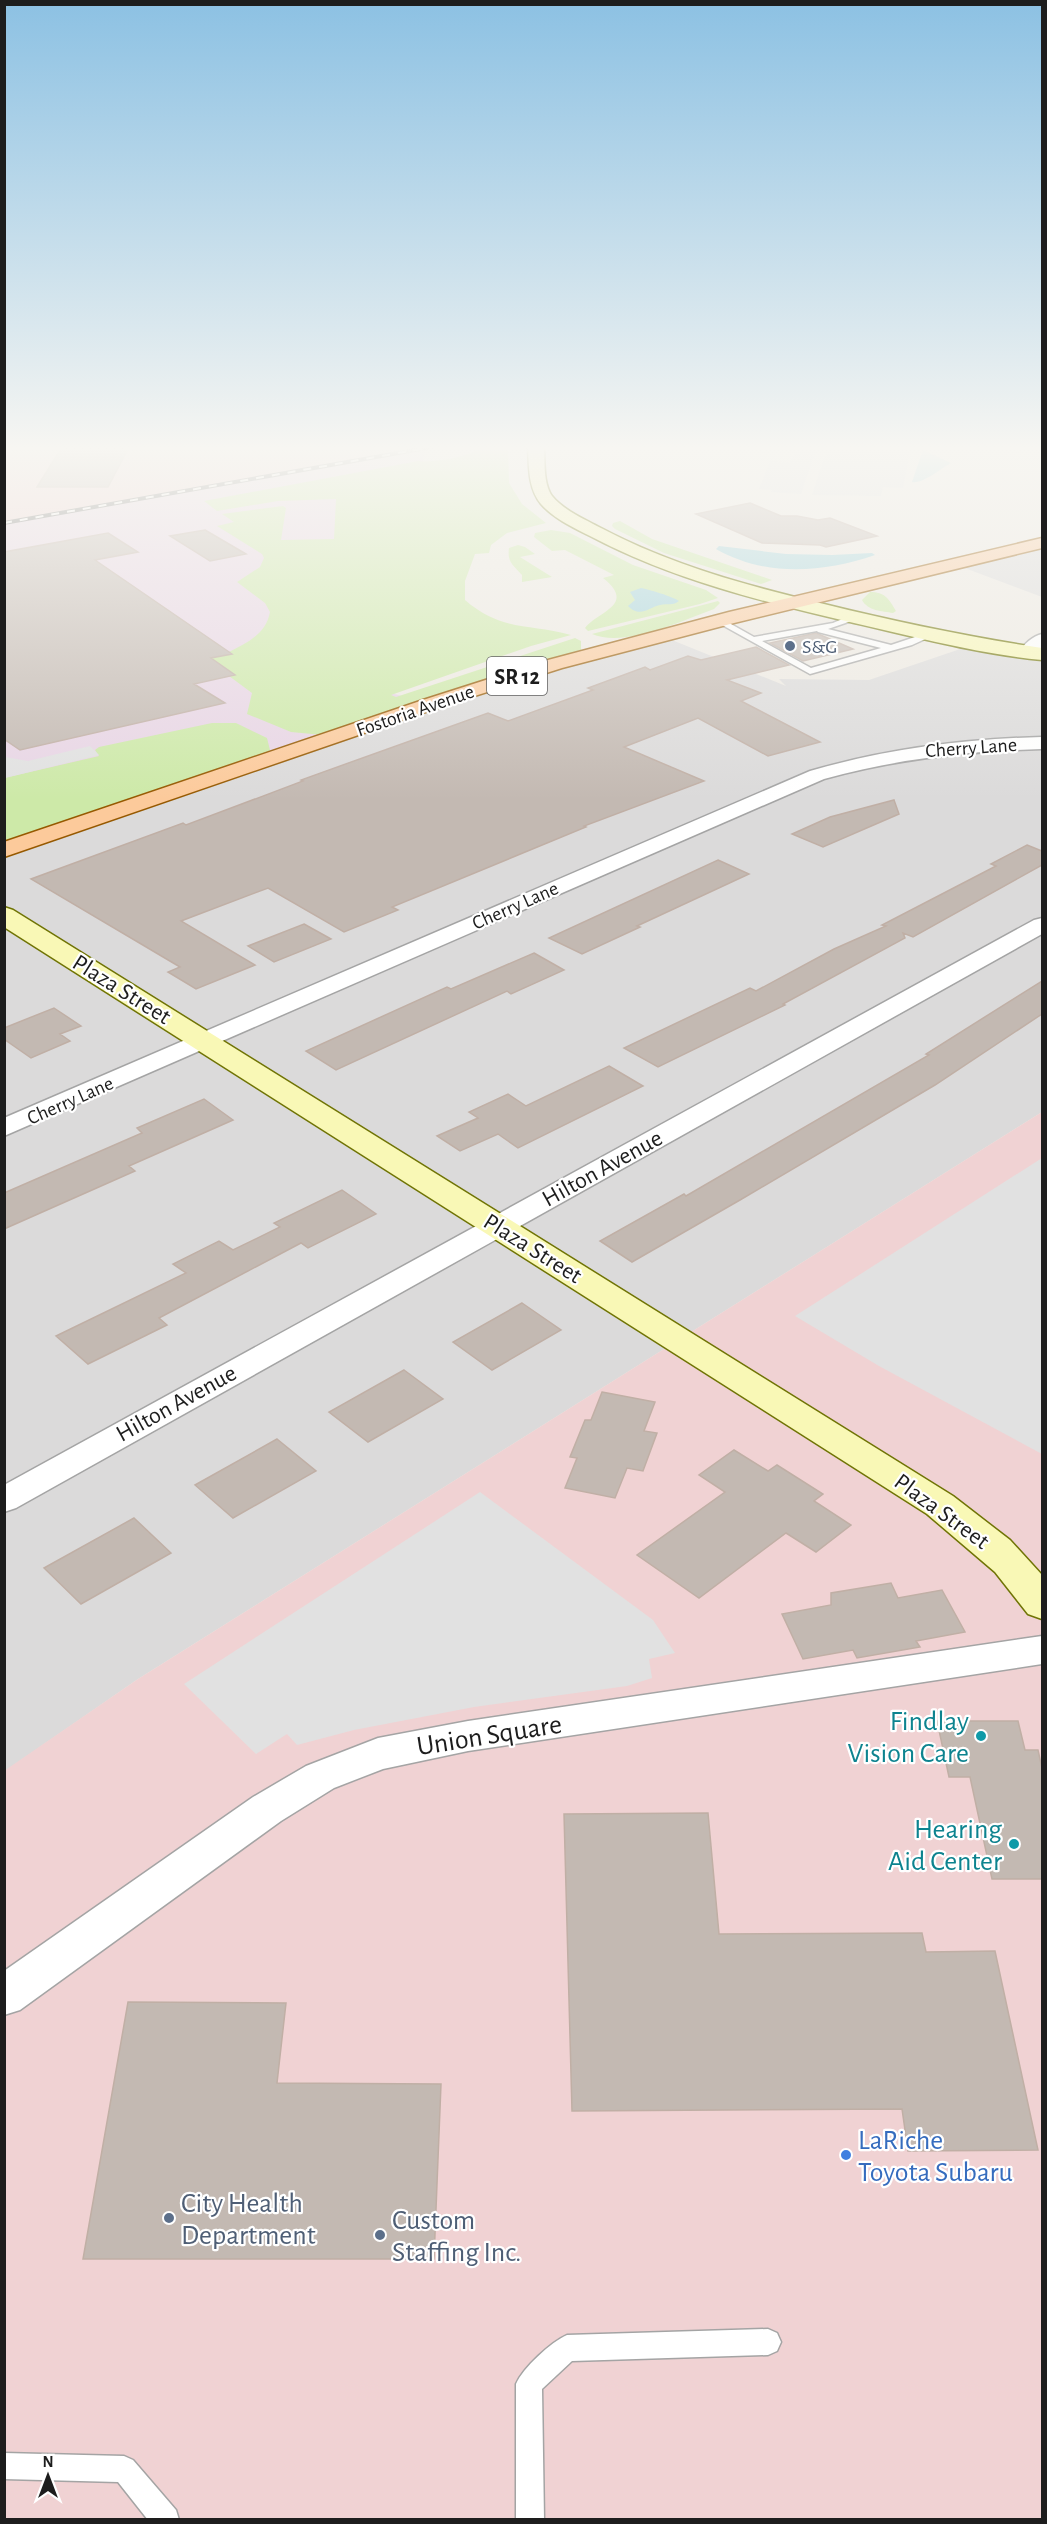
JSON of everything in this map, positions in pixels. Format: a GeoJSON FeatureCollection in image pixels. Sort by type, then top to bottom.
{"type":"FeatureCollection","features":[{"type":"Feature","properties":{"kind":"main road","name":"Fostoria Avenue"},"geometry":{"type":"LineString","coordinates":[[4,850],[511,678],[719,621],[950,565]]}},
{"type":"Feature","properties":{"kind":"street"},"geometry":{"type":"LineString","coordinates":[[666,565],[718,582],[793,602],[930,635],[1035,653],[1042,639]]}},
{"type":"Feature","properties":{"kind":"street","name":"Cherry Lane"},"geometry":{"type":"LineString","coordinates":[[4,1128],[817,775],[865,761],[917,751],[975,745],[1042,743]]}},
{"type":"Feature","properties":{"kind":"street","name":"Plaza Street"},"geometry":{"type":"LineString","coordinates":[[4,915],[940,1505],[979,1534],[1015,1567],[1042,1604]]}},
{"type":"Feature","properties":{"kind":"street","name":"Hilton Avenue"},"geometry":{"type":"LineString","coordinates":[[4,1500],[1042,925]]}},
{"type":"Feature","properties":{"kind":"street","name":"Union Square"},"geometry":{"type":"LineString","coordinates":[[4,1996],[267,1809],[320,1777],[378,1754],[468,1736],[1042,1650]]}},
{"type":"Feature","properties":{"kind":"lane"},"geometry":{"type":"LineString","coordinates":[[753,640],[835,625],[854,617]]}},
{"type":"Feature","properties":{"kind":"lane"},"geometry":{"type":"LineString","coordinates":[[719,621],[810,671],[930,635]]}},
{"type":"Feature","properties":{"kind":"lane"},"geometry":{"type":"LineString","coordinates":[[816,628],[891,648]]}},
{"type":"Feature","properties":{"kind":"lane"},"geometry":{"type":"LineString","coordinates":[[530,2520],[530,2384],[567,2348],[768,2342]]}},
{"type":"Feature","properties":{"kind":"lane"},"geometry":{"type":"LineString","coordinates":[[4,2466],[124,2469],[166,2520]]}},
{"type":"Feature","properties":{"kind":"shaded area"},"geometry":{"type":"Polygon","coordinates":[[[5,565],[409,565],[391,693],[430,704],[5,854],[5,565]]]}},
{"type":"Feature","properties":{"kind":"shaded area"},"geometry":{"type":"Polygon","coordinates":[[[956,565],[1042,565],[1042,597],[956,565]]]}},
{"type":"Feature","properties":{"kind":"shaded area"},"geometry":{"type":"Polygon","coordinates":[[[662,636],[786,686],[779,679],[869,680],[975,644],[1042,654],[1042,1112],[138,1679],[5,1771],[4,850],[232,773],[662,636]]]}},
{"type":"Feature","properties":{"kind":"shaded area"},"geometry":{"type":"Polygon","coordinates":[[[90,746],[99,755],[5,778],[5,757],[28,761],[90,746]]]}},
{"type":"Feature","properties":{"kind":"shaded area"},"geometry":{"type":"Polygon","coordinates":[[[1042,1112],[1042,2519],[5,2519],[4,1771],[138,1679],[1042,1112]]]}},
{"type":"Feature","properties":{"kind":"shaded area"},"geometry":{"type":"Polygon","coordinates":[[[1042,1158],[1042,1454],[879,1366],[795,1316],[1042,1158]]]}},
{"type":"Feature","properties":{"kind":"shaded area"},"geometry":{"type":"Polygon","coordinates":[[[480,1492],[653,1620],[675,1653],[649,1659],[652,1678],[627,1686],[474,1707],[354,1730],[297,1745],[287,1734],[256,1754],[184,1684],[480,1492]]]}},
{"type":"Feature","properties":{"kind":"green space"},"geometry":{"type":"Polygon","coordinates":[[[261,565],[471,565],[465,581],[465,600],[478,610],[504,622],[571,635],[531,646],[391,695],[396,697],[575,638],[581,641],[581,650],[440,694],[323,735],[291,732],[247,714],[252,693],[229,676],[234,674],[211,658],[231,654],[229,652],[260,632],[268,620],[270,612],[265,603],[237,582],[261,565]]]}},
{"type":"Feature","properties":{"kind":"green space"},"geometry":{"type":"Polygon","coordinates":[[[513,565],[532,565],[552,577],[522,582],[522,575],[513,565]]]}},
{"type":"Feature","properties":{"kind":"green space"},"geometry":{"type":"Polygon","coordinates":[[[594,565],[633,565],[706,590],[718,598],[588,631],[585,628],[612,607],[616,601],[613,587],[603,578],[614,575],[594,565]]]}},
{"type":"Feature","properties":{"kind":"green space"},"geometry":{"type":"Polygon","coordinates":[[[701,565],[727,565],[772,580],[761,584],[701,565]]]}},
{"type":"Feature","properties":{"kind":"green space"},"geometry":{"type":"Polygon","coordinates":[[[870,592],[886,597],[896,611],[884,612],[865,604],[862,600],[870,592]]]}},
{"type":"Feature","properties":{"kind":"green space"},"geometry":{"type":"Polygon","coordinates":[[[718,601],[720,603],[714,609],[653,631],[620,638],[592,634],[718,601]]]}},
{"type":"Feature","properties":{"kind":"green space"},"geometry":{"type":"Polygon","coordinates":[[[212,723],[236,723],[267,738],[270,750],[262,756],[5,841],[4,778],[99,756],[95,750],[99,747],[212,723]]]}},
{"type":"Feature","properties":{"kind":"water"},"geometry":{"type":"Polygon","coordinates":[[[758,565],[840,565],[794,569],[758,565]]]}},
{"type":"Feature","properties":{"kind":"water"},"geometry":{"type":"Polygon","coordinates":[[[641,588],[679,601],[640,612],[632,610],[628,606],[635,600],[630,592],[641,588]]]}},
{"type":"Feature","properties":{"kind":"building"},"geometry":{"type":"Polygon","coordinates":[[[4,565],[102,565],[232,654],[211,658],[235,675],[194,684],[225,703],[20,750],[4,739],[4,565]]]}},
{"type":"Feature","properties":{"kind":"building"},"geometry":{"type":"Polygon","coordinates":[[[816,633],[853,649],[803,661],[770,643],[816,633]]]}},
{"type":"Feature","properties":{"kind":"building"},"geometry":{"type":"Polygon","coordinates":[[[756,647],[789,665],[727,680],[761,693],[741,701],[820,742],[768,756],[698,718],[624,747],[704,781],[584,826],[586,827],[392,907],[398,910],[344,932],[268,888],[181,921],[255,965],[196,989],[168,972],[180,967],[31,879],[183,823],[186,825],[303,781],[301,780],[488,713],[508,721],[593,690],[588,688],[645,667],[650,670],[688,656],[701,660],[756,647]]]}},
{"type":"Feature","properties":{"kind":"building"},"geometry":{"type":"Polygon","coordinates":[[[894,800],[899,814],[823,847],[792,834],[830,817],[894,800]]]}},
{"type":"Feature","properties":{"kind":"building"},"geometry":{"type":"Polygon","coordinates":[[[1027,845],[1042,851],[1042,865],[913,937],[903,933],[905,938],[783,1004],[785,1005],[658,1067],[624,1048],[750,988],[756,991],[834,949],[886,926],[882,925],[996,866],[991,864],[1027,845]]]}},
{"type":"Feature","properties":{"kind":"building"},"geometry":{"type":"Polygon","coordinates":[[[718,860],[749,874],[582,954],[549,938],[718,860]]]}},
{"type":"Feature","properties":{"kind":"building"},"geometry":{"type":"Polygon","coordinates":[[[304,924],[331,939],[274,962],[248,946],[304,924]]]}},
{"type":"Feature","properties":{"kind":"building"},"geometry":{"type":"Polygon","coordinates":[[[534,953],[564,970],[511,994],[507,991],[336,1070],[306,1051],[447,987],[451,989],[534,953]]]}},
{"type":"Feature","properties":{"kind":"building"},"geometry":{"type":"Polygon","coordinates":[[[1042,981],[1042,1014],[935,1085],[740,1200],[632,1262],[600,1241],[684,1194],[686,1196],[929,1055],[926,1054],[1042,981]]]}},
{"type":"Feature","properties":{"kind":"building"},"geometry":{"type":"Polygon","coordinates":[[[54,1008],[81,1026],[60,1034],[70,1041],[31,1058],[4,1039],[4,1028],[54,1008]]]}},
{"type":"Feature","properties":{"kind":"building"},"geometry":{"type":"Polygon","coordinates":[[[609,1066],[643,1086],[518,1148],[498,1134],[460,1151],[437,1136],[478,1118],[469,1112],[508,1094],[526,1106],[609,1066]]]}},
{"type":"Feature","properties":{"kind":"building"},"geometry":{"type":"Polygon","coordinates":[[[204,1099],[233,1120],[129,1166],[135,1171],[4,1229],[4,1193],[142,1133],[137,1128],[204,1099]]]}},
{"type":"Feature","properties":{"kind":"building"},"geometry":{"type":"Polygon","coordinates":[[[342,1190],[376,1214],[308,1248],[301,1243],[159,1318],[167,1325],[88,1364],[56,1336],[186,1273],[173,1264],[219,1241],[233,1250],[280,1227],[274,1223],[342,1190]]]}},
{"type":"Feature","properties":{"kind":"building"},"geometry":{"type":"Polygon","coordinates":[[[522,1303],[561,1330],[492,1370],[453,1342],[522,1303]]]}},
{"type":"Feature","properties":{"kind":"building"},"geometry":{"type":"Polygon","coordinates":[[[404,1370],[443,1399],[368,1442],[329,1412],[404,1370]]]}},
{"type":"Feature","properties":{"kind":"building"},"geometry":{"type":"Polygon","coordinates":[[[602,1392],[655,1402],[644,1431],[657,1433],[643,1471],[627,1468],[615,1498],[565,1488],[577,1458],[570,1457],[585,1420],[591,1420],[602,1392]]]}},
{"type":"Feature","properties":{"kind":"building"},"geometry":{"type":"Polygon","coordinates":[[[277,1439],[316,1471],[233,1518],[195,1485],[277,1439]]]}},
{"type":"Feature","properties":{"kind":"building"},"geometry":{"type":"Polygon","coordinates":[[[734,1450],[768,1471],[777,1465],[823,1494],[814,1501],[851,1525],[816,1552],[786,1533],[699,1598],[637,1555],[725,1492],[699,1475],[734,1450]]]}},
{"type":"Feature","properties":{"kind":"building"},"geometry":{"type":"Polygon","coordinates":[[[134,1518],[171,1553],[81,1604],[44,1568],[134,1518]]]}},
{"type":"Feature","properties":{"kind":"building"},"geometry":{"type":"Polygon","coordinates":[[[891,1583],[898,1598],[942,1590],[965,1632],[916,1641],[920,1647],[857,1658],[853,1650],[803,1659],[782,1614],[831,1605],[831,1593],[891,1583]]]}},
{"type":"Feature","properties":{"kind":"building"},"geometry":{"type":"Polygon","coordinates":[[[937,1721],[1018,1721],[1025,1750],[1038,1750],[1042,1768],[1042,1879],[992,1879],[970,1777],[949,1777],[937,1721]]]}},
{"type":"Feature","properties":{"kind":"building"},"geometry":{"type":"Polygon","coordinates":[[[708,1813],[719,1934],[922,1933],[926,1952],[995,1951],[1038,2150],[908,2151],[902,2109],[572,2111],[564,1814],[708,1813]]]}},
{"type":"Feature","properties":{"kind":"building"},"geometry":{"type":"Polygon","coordinates":[[[128,2002],[286,2003],[277,2083],[441,2084],[434,2259],[83,2259],[128,2002]]]}},
{"type":"Feature","properties":{"kind":"place","name":"S&G"},"geometry":{"type":"Point","coordinates":[790,646]}},
{"type":"Feature","properties":{"kind":"place","name":"Findlay Vision Care"},"geometry":{"type":"Point","coordinates":[981,1736]}},
{"type":"Feature","properties":{"kind":"place","name":"Hearing Aid Center"},"geometry":{"type":"Point","coordinates":[1014,1844]}},
{"type":"Feature","properties":{"kind":"place","name":"LaRiche Toyota Subaru"},"geometry":{"type":"Point","coordinates":[846,2155]}},
{"type":"Feature","properties":{"kind":"place","name":"City Health Department"},"geometry":{"type":"Point","coordinates":[169,2218]}},
{"type":"Feature","properties":{"kind":"place","name":"Custom Staffing Inc."},"geometry":{"type":"Point","coordinates":[380,2235]}}]}
